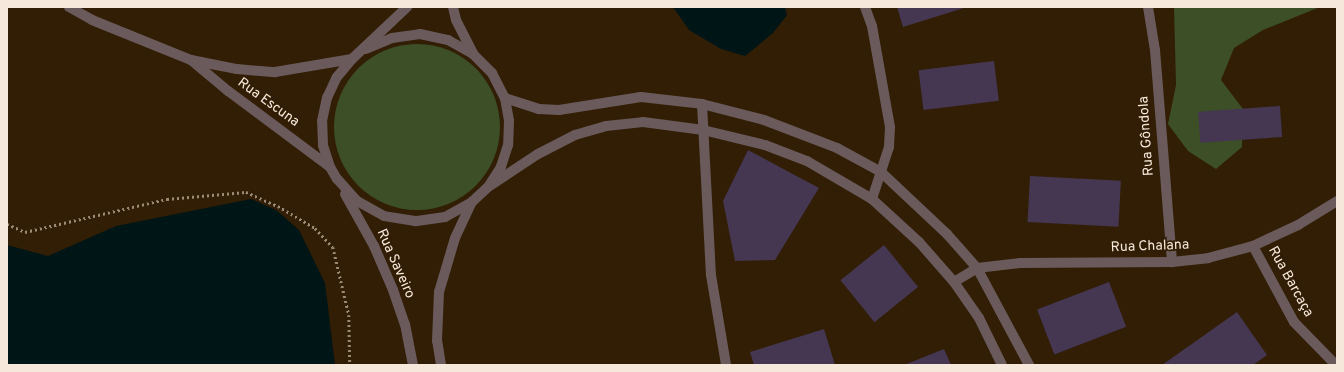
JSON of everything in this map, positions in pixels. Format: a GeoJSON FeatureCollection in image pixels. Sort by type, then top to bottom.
{"type":"FeatureCollection","features":[{"type":"Feature","properties":{"kind":"street","name":"Rua Escuna"},"geometry":{"type":"LineString","coordinates":[[69,7],[92,20],[191,60],[237,69],[275,72],[352,59]]}},
{"type":"Feature","properties":{"kind":"street"},"geometry":{"type":"LineString","coordinates":[[408,7],[366,49],[352,59],[337,77],[325,106],[322,121],[323,145],[330,167],[337,179],[357,201],[384,216],[422,220],[445,217],[472,202],[488,187],[538,154],[575,136],[606,126],[643,122],[703,130],[765,145],[807,161],[872,198],[919,242],[954,282],[979,318],[1002,365]]}},
{"type":"Feature","properties":{"kind":"street"},"geometry":{"type":"LineString","coordinates":[[453,7],[456,20],[473,54]]}},
{"type":"Feature","properties":{"kind":"street"},"geometry":{"type":"LineString","coordinates":[[865,7],[872,26],[890,127],[889,147],[872,198]]}},
{"type":"Feature","properties":{"kind":"street","name":"Rua Gôndola"},"geometry":{"type":"LineString","coordinates":[[1148,7],[1154,50],[1172,262]]}},
{"type":"Feature","properties":{"kind":"street"},"geometry":{"type":"LineString","coordinates":[[366,49],[392,38],[420,34],[448,40],[473,54],[492,73],[505,98],[509,121],[508,144],[501,167],[488,187]]}},
{"type":"Feature","properties":{"kind":"street","name":"Rua Escuna"},"geometry":{"type":"LineString","coordinates":[[191,60],[228,92],[330,167]]}},
{"type":"Feature","properties":{"kind":"street"},"geometry":{"type":"LineString","coordinates":[[505,98],[539,109],[559,110],[641,97],[702,104],[764,120],[804,134],[837,148],[881,172],[947,234],[977,268],[1029,365]]}},
{"type":"Feature","properties":{"kind":"street"},"geometry":{"type":"LineString","coordinates":[[702,104],[711,275],[726,365]]}},
{"type":"Feature","properties":{"kind":"street","name":"Rua Saveiro"},"geometry":{"type":"LineString","coordinates":[[337,179],[374,246],[393,290],[405,324],[413,365]]}},
{"type":"Feature","properties":{"kind":"street","name":"Rua Chalana"},"geometry":{"type":"LineString","coordinates":[[954,282],[977,268],[1020,262],[1172,262],[1208,258],[1253,246],[1298,225],[1337,201]]}},
{"type":"Feature","properties":{"kind":"street","name":"Rua Saveiro"},"geometry":{"type":"LineString","coordinates":[[441,365],[437,341],[439,292],[455,238],[472,202]]}},
{"type":"Feature","properties":{"kind":"street","name":"Rua Barcaça"},"geometry":{"type":"LineString","coordinates":[[1253,246],[1294,322],[1336,365]]}},
{"type":"Feature","properties":{"kind":"path"},"geometry":{"type":"LineString","coordinates":[[7,224],[25,232],[167,199],[246,192],[278,206],[315,228],[333,247],[349,315],[350,365]]}},
{"type":"Feature","properties":{"kind":"green space"},"geometry":{"type":"Polygon","coordinates":[[[1174,7],[1320,7],[1263,30],[1234,48],[1221,80],[1243,109],[1242,147],[1216,169],[1188,151],[1168,124],[1176,85],[1174,7]]]}},
{"type":"Feature","properties":{"kind":"green space"},"geometry":{"type":"Polygon","coordinates":[[[409,44],[425,44],[449,50],[476,68],[494,95],[499,111],[499,143],[494,159],[476,186],[463,196],[441,207],[425,210],[409,210],[385,204],[364,191],[353,180],[340,159],[337,151],[334,135],[334,119],[340,95],[353,74],[364,63],[385,50],[393,47],[409,44]]]}},
{"type":"Feature","properties":{"kind":"shaded area"},"geometry":{"type":"Polygon","coordinates":[[[673,7],[785,7],[787,15],[773,33],[745,56],[721,49],[689,30],[673,7]]]}},
{"type":"Feature","properties":{"kind":"shaded area"},"geometry":{"type":"Polygon","coordinates":[[[251,199],[276,210],[299,230],[325,283],[335,365],[7,365],[7,245],[48,256],[116,226],[251,199]]]}},
{"type":"Feature","properties":{"kind":"building"},"geometry":{"type":"Polygon","coordinates":[[[897,7],[967,7],[903,27],[897,7]]]}},
{"type":"Feature","properties":{"kind":"building"},"geometry":{"type":"Polygon","coordinates":[[[994,61],[999,101],[923,110],[919,70],[994,61]]]}},
{"type":"Feature","properties":{"kind":"building"},"geometry":{"type":"Polygon","coordinates":[[[1280,106],[1282,137],[1200,143],[1198,112],[1280,106]]]}},
{"type":"Feature","properties":{"kind":"building"},"geometry":{"type":"Polygon","coordinates":[[[748,150],[819,188],[775,260],[735,261],[723,201],[748,150]]]}},
{"type":"Feature","properties":{"kind":"building"},"geometry":{"type":"Polygon","coordinates":[[[1030,176],[1121,181],[1118,227],[1028,222],[1030,176]]]}},
{"type":"Feature","properties":{"kind":"building"},"geometry":{"type":"Polygon","coordinates":[[[884,245],[918,287],[874,322],[840,280],[884,245]]]}},
{"type":"Feature","properties":{"kind":"building"},"geometry":{"type":"Polygon","coordinates":[[[1109,282],[1126,327],[1054,354],[1037,310],[1109,282]]]}},
{"type":"Feature","properties":{"kind":"building"},"geometry":{"type":"Polygon","coordinates":[[[1237,312],[1267,355],[1253,365],[1162,365],[1237,312]]]}},
{"type":"Feature","properties":{"kind":"building"},"geometry":{"type":"Polygon","coordinates":[[[824,329],[835,365],[754,365],[750,352],[824,329]]]}},
{"type":"Feature","properties":{"kind":"building"},"geometry":{"type":"Polygon","coordinates":[[[944,349],[951,365],[904,365],[944,349]]]}}]}
